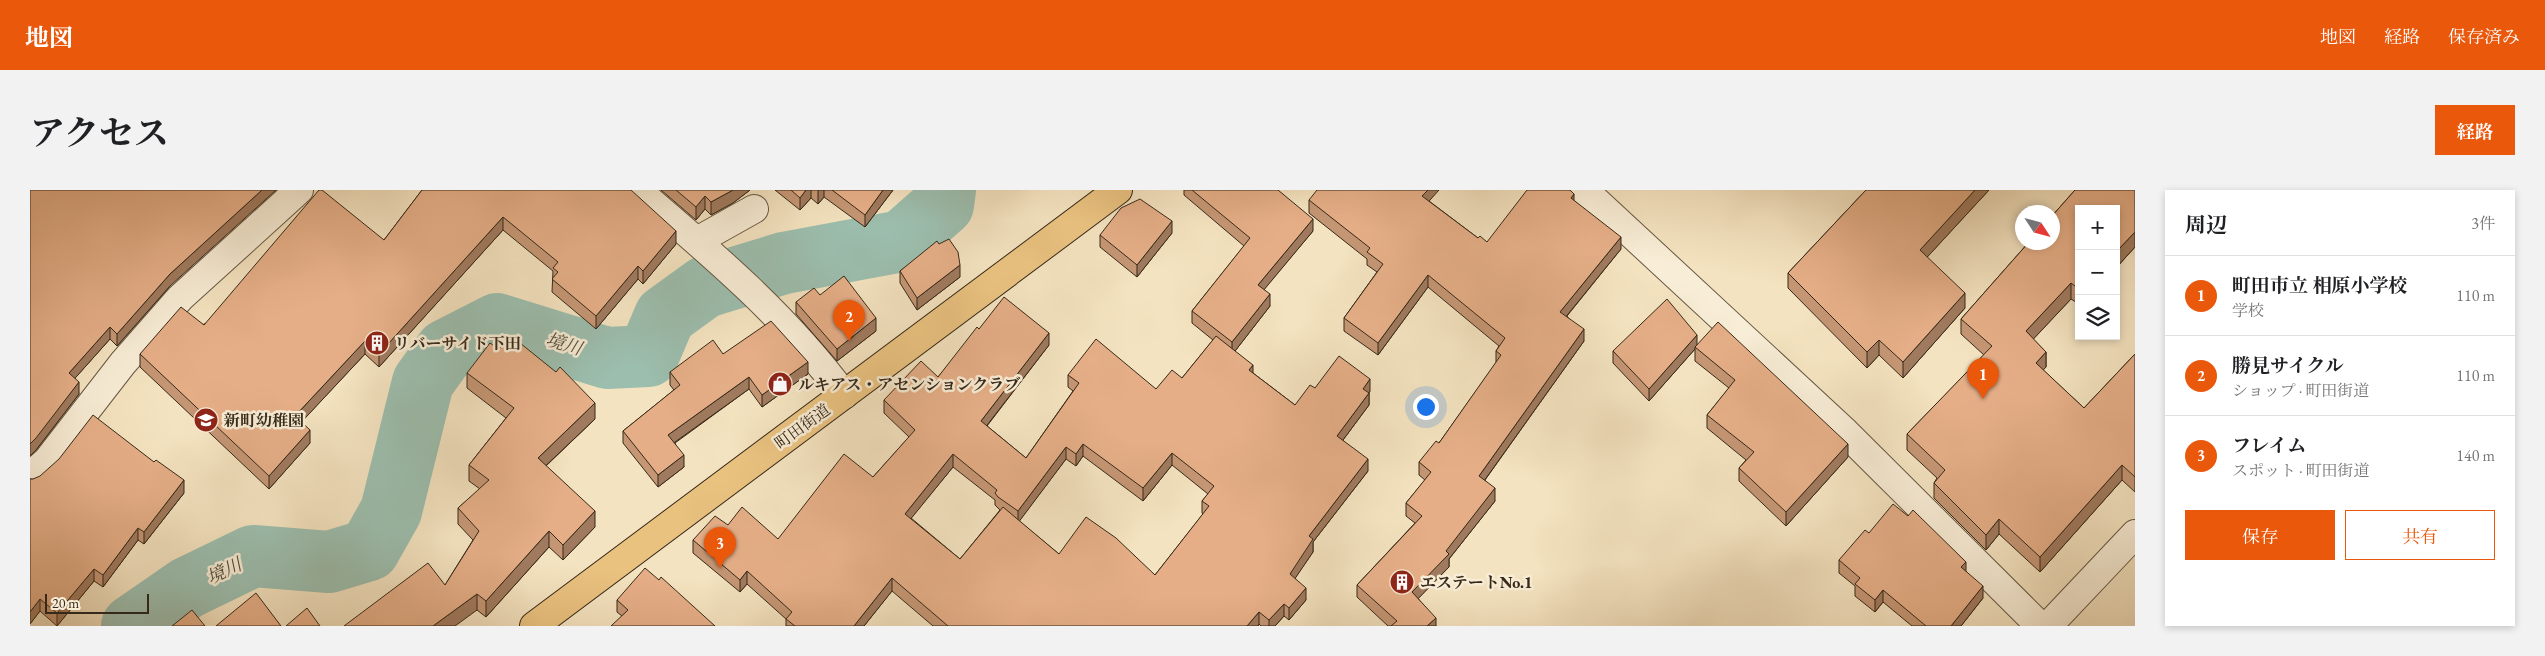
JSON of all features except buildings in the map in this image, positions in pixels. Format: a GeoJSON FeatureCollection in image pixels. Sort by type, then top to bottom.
{"type":"FeatureCollection","features":[{"type":"Feature","properties":{"kind":"main road","name":"町田街道"},"geometry":{"type":"LineString","coordinates":[[534,626],[1118,190]]}},
{"type":"Feature","properties":{"kind":"street"},"geometry":{"type":"LineString","coordinates":[[35,461],[180,298],[299,190]]}},
{"type":"Feature","properties":{"kind":"street"},"geometry":{"type":"LineString","coordinates":[[637,190],[702,245],[765,303],[815,358],[844,395]]}},
{"type":"Feature","properties":{"kind":"street"},"geometry":{"type":"LineString","coordinates":[[1584,190],[1857,443],[2040,626]]}},
{"type":"Feature","properties":{"kind":"street"},"geometry":{"type":"LineString","coordinates":[[702,245],[754,209]]}},
{"type":"Feature","properties":{"kind":"street"},"geometry":{"type":"LineString","coordinates":[[2048,626],[2135,534]]}},
{"type":"Feature","properties":{"kind":"waterway","name":"境川"},"geometry":{"type":"LineString","coordinates":[[132,626],[187,588],[253,556],[329,562],[369,550],[391,511],[423,382],[446,350],[497,324],[607,358],[648,356],[665,316],[705,287],[784,263],[902,241],[943,205],[945,190]]}},
{"type":"Feature","properties":{"kind":"place","name":"勝見サイクル"},"geometry":{"type":"Point","coordinates":[849,341]}},
{"type":"Feature","properties":{"kind":"place","name":"リバーサイド下田"},"geometry":{"type":"Point","coordinates":[377,343]}},
{"type":"Feature","properties":{"kind":"place","name":"ルキアス・アセンションクラブ"},"geometry":{"type":"Point","coordinates":[780,384]}},
{"type":"Feature","properties":{"kind":"place","name":"町田市立 相原小学校"},"geometry":{"type":"Point","coordinates":[1983,399]}},
{"type":"Feature","properties":{"kind":"place","name":"新町幼稚園"},"geometry":{"type":"Point","coordinates":[206,420]}},
{"type":"Feature","properties":{"kind":"place","name":"フレイム"},"geometry":{"type":"Point","coordinates":[720,568]}},
{"type":"Feature","properties":{"kind":"place","name":"エステートNo.1"},"geometry":{"type":"Point","coordinates":[1402,582]}}]}
